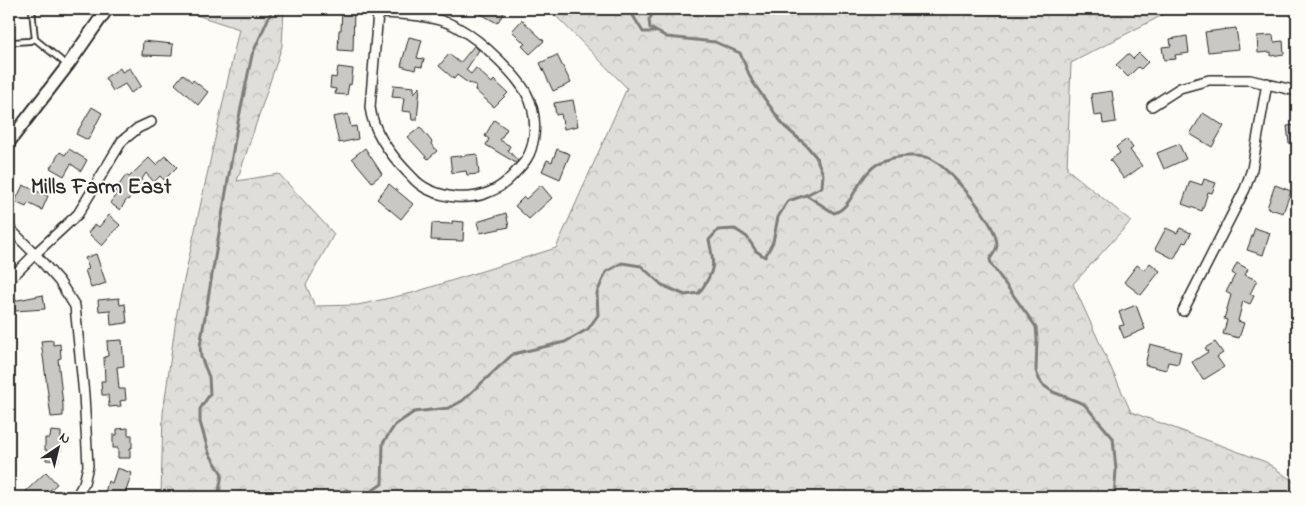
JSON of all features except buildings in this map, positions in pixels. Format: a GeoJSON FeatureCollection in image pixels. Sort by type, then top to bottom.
{"type":"FeatureCollection","features":[{"type":"Feature","properties":{"kind":"street"},"geometry":{"type":"LineString","coordinates":[[9,142],[68,65],[107,9]]}},
{"type":"Feature","properties":{"kind":"street"},"geometry":{"type":"LineString","coordinates":[[378,11],[415,14],[454,25],[484,44],[519,80],[528,95],[533,110],[534,135],[528,158],[508,181],[484,195],[469,198],[439,195],[418,184],[400,165],[378,133],[372,120],[370,107],[378,11]]}},
{"type":"Feature","properties":{"kind":"street"},"geometry":{"type":"LineString","coordinates":[[1152,106],[1180,88],[1209,80],[1250,80],[1297,90]]}},
{"type":"Feature","properties":{"kind":"street"},"geometry":{"type":"LineString","coordinates":[[1183,311],[1246,189],[1252,169],[1267,83]]}},
{"type":"Feature","properties":{"kind":"street"},"geometry":{"type":"LineString","coordinates":[[9,280],[78,214],[122,141],[138,128],[151,122]]}},
{"type":"Feature","properties":{"kind":"street"},"geometry":{"type":"LineString","coordinates":[[9,228],[59,280],[74,306],[84,395],[88,466],[84,483],[76,497]]}},
{"type":"Feature","properties":{"kind":"lane"},"geometry":{"type":"LineString","coordinates":[[32,10],[35,38],[68,65]]}},
{"type":"Feature","properties":{"kind":"lane"},"geometry":{"type":"LineString","coordinates":[[14,42],[30,41],[35,38]]}},
{"type":"Feature","properties":{"kind":"green space"},"geometry":{"type":"Polygon","coordinates":[[[178,9],[284,9],[282,46],[237,181],[279,174],[334,234],[306,285],[315,306],[358,305],[412,293],[556,248],[627,88],[549,9],[1174,9],[1071,63],[1067,169],[1131,221],[1073,284],[1131,412],[1266,462],[1297,484],[1297,497],[161,497],[163,413],[177,312],[239,29],[178,9]]]}},
{"type":"Feature","properties":{"kind":"waterway"},"geometry":{"type":"LineString","coordinates":[[218,497],[222,474],[209,453],[200,422],[200,409],[210,394],[209,377],[201,357],[200,346],[237,127],[252,55],[272,10],[270,9]]}},
{"type":"Feature","properties":{"kind":"waterway"},"geometry":{"type":"LineString","coordinates":[[629,9],[643,32],[655,32]]}},
{"type":"Feature","properties":{"kind":"waterway"},"geometry":{"type":"LineString","coordinates":[[338,497],[346,490],[366,495],[382,484],[383,443],[395,425],[414,412],[449,408],[462,401],[513,354],[565,342],[588,329],[598,315],[597,293],[606,272],[622,263],[641,266],[662,285],[685,295],[699,293],[708,279],[712,268],[713,262],[709,240],[718,230],[735,229],[747,237],[756,251],[765,257],[773,242],[778,217],[788,201],[822,187],[823,174],[816,157],[806,145],[784,126],[752,81],[740,53],[715,42],[667,37],[650,28],[649,20],[655,9]]}},
{"type":"Feature","properties":{"kind":"waterway"},"geometry":{"type":"LineString","coordinates":[[806,195],[834,213],[847,203],[863,178],[878,163],[899,157],[927,157],[949,173],[971,197],[989,224],[995,235],[997,245],[990,259],[991,264],[1036,327],[1036,371],[1039,379],[1043,385],[1053,392],[1084,404],[1113,438],[1116,470],[1114,497]]}},
{"type":"Feature","properties":{"kind":"district","name":"Mills Farm East"},"geometry":{"type":"Point","coordinates":[101,188]}}]}
